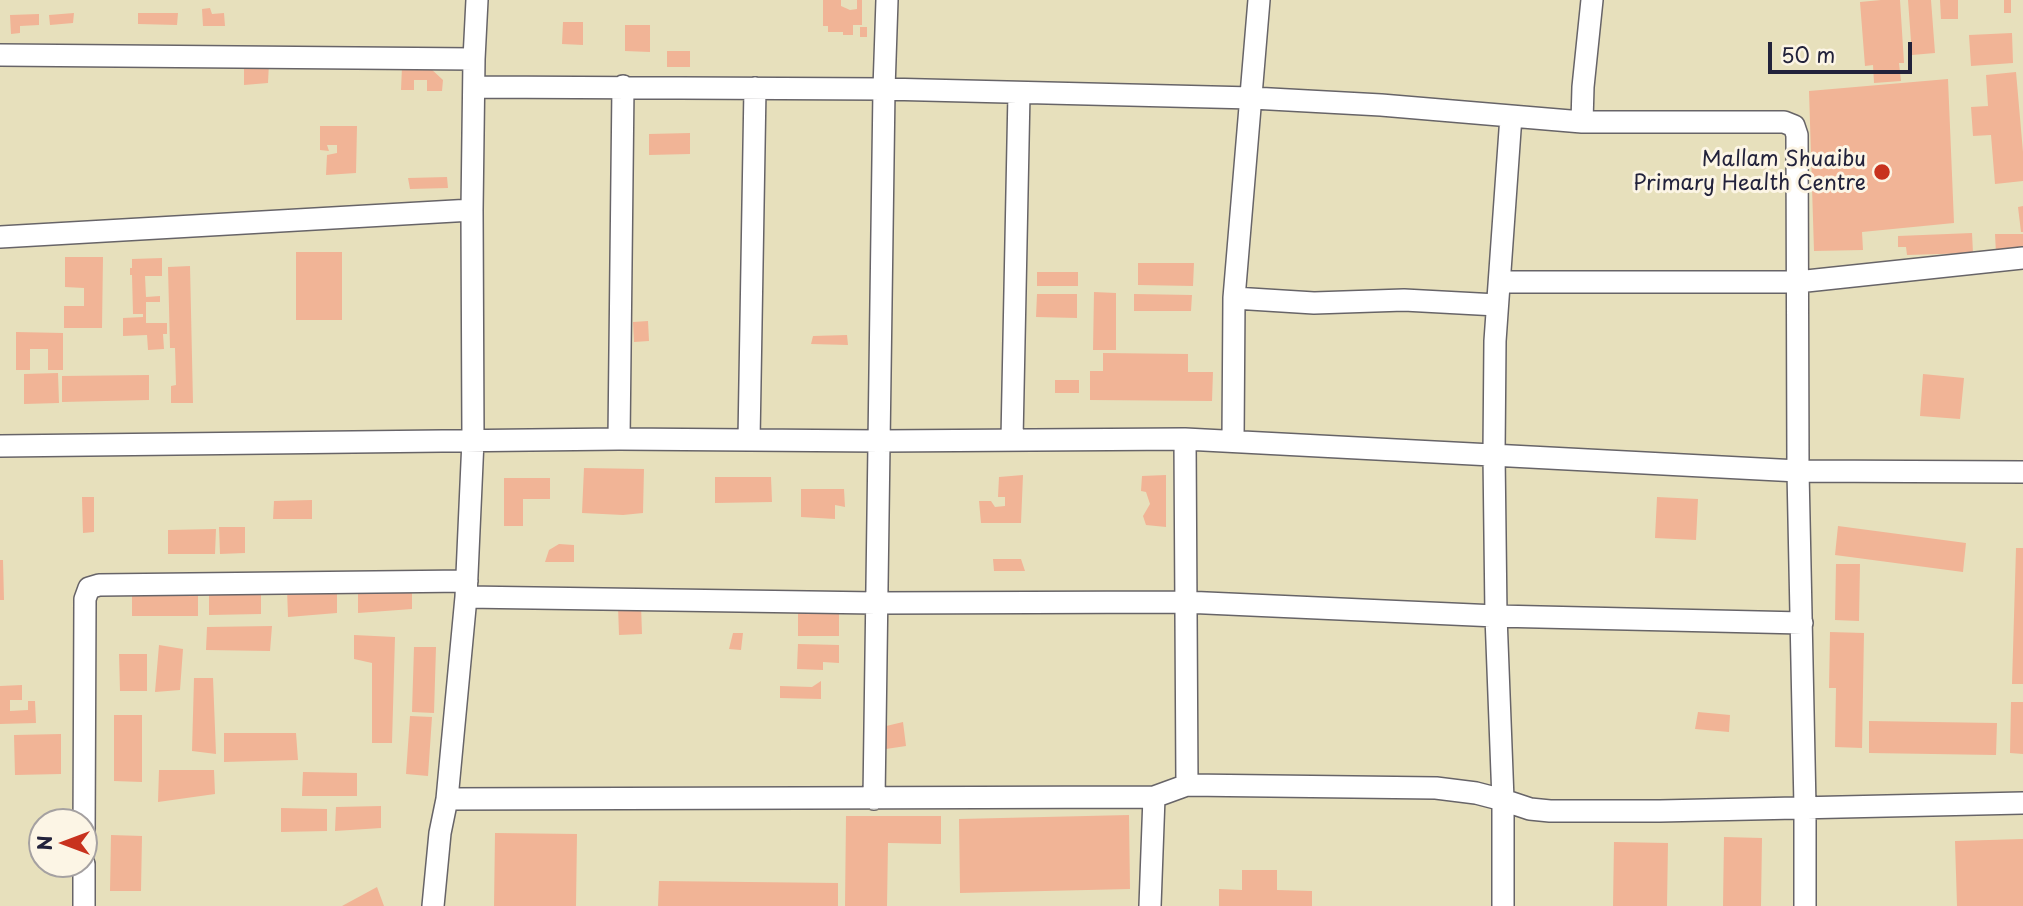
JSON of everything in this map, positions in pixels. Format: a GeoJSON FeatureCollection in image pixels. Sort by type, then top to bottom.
{"type":"FeatureCollection","features":[{"type":"Feature","properties":{"kind":"street"},"geometry":{"type":"LineString","coordinates":[[433,906],[440,833],[447,800],[467,589],[473,440],[472,210],[477,0]]}},
{"type":"Feature","properties":{"kind":"street"},"geometry":{"type":"LineString","coordinates":[[874,799],[887,0]]}},
{"type":"Feature","properties":{"kind":"street"},"geometry":{"type":"LineString","coordinates":[[1233,440],[1234,299],[1259,0]]}},
{"type":"Feature","properties":{"kind":"street"},"geometry":{"type":"LineString","coordinates":[[1582,122],[1591,0]]}},
{"type":"Feature","properties":{"kind":"street"},"geometry":{"type":"LineString","coordinates":[[0,55],[474,59]]}},
{"type":"Feature","properties":{"kind":"street"},"geometry":{"type":"LineString","coordinates":[[619,439],[623,86]]}},
{"type":"Feature","properties":{"kind":"street"},"geometry":{"type":"LineString","coordinates":[[475,87],[884,89],[1252,98],[1381,105],[1582,122],[1784,122],[1794,126],[1797,135],[1798,471],[1805,906]]}},
{"type":"Feature","properties":{"kind":"street"},"geometry":{"type":"LineString","coordinates":[[749,440],[755,88]]}},
{"type":"Feature","properties":{"kind":"street"},"geometry":{"type":"LineString","coordinates":[[1012,439],[1019,93]]}},
{"type":"Feature","properties":{"kind":"street"},"geometry":{"type":"LineString","coordinates":[[1503,906],[1503,800],[1496,616],[1494,454],[1497,305],[1511,116]]}},
{"type":"Feature","properties":{"kind":"street"},"geometry":{"type":"LineString","coordinates":[[0,237],[472,210]]}},
{"type":"Feature","properties":{"kind":"street"},"geometry":{"type":"LineString","coordinates":[[1500,282],[1797,282],[2023,258]]}},
{"type":"Feature","properties":{"kind":"street"},"geometry":{"type":"LineString","coordinates":[[1234,299],[1314,303],[1404,300],[1497,305]]}},
{"type":"Feature","properties":{"kind":"street"},"geometry":{"type":"LineString","coordinates":[[0,446],[619,439],[1185,439],[1798,471],[2023,472]]}},
{"type":"Feature","properties":{"kind":"street"},"geometry":{"type":"LineString","coordinates":[[1185,439],[1186,785]]}},
{"type":"Feature","properties":{"kind":"street"},"geometry":{"type":"LineString","coordinates":[[84,808],[85,599],[89,588],[99,585],[467,589],[876,603],[1184,602],[1496,616],[1802,623]]}},
{"type":"Feature","properties":{"kind":"street"},"geometry":{"type":"LineString","coordinates":[[447,800],[1154,797],[1186,785],[1436,788],[1476,793],[1530,809],[1550,811],[2023,803]]}},
{"type":"Feature","properties":{"kind":"street"},"geometry":{"type":"LineString","coordinates":[[1150,906],[1154,797]]}},
{"type":"Feature","properties":{"kind":"street"},"geometry":{"type":"LineString","coordinates":[[84,878],[84,906]]}},
{"type":"Feature","properties":{"kind":"building"},"geometry":{"type":"Polygon","coordinates":[[[823,0],[841,0],[841,6],[850,10],[857,9],[857,0],[862,0],[862,25],[853,25],[853,35],[828,32],[828,26],[823,26],[823,0]]]}},
{"type":"Feature","properties":{"kind":"building"},"geometry":{"type":"Polygon","coordinates":[[[1900,0],[1904,63],[1899,63],[1901,81],[1874,83],[1873,65],[1865,66],[1860,2],[1900,0]]]}},
{"type":"Feature","properties":{"kind":"building"},"geometry":{"type":"Polygon","coordinates":[[[1908,0],[1931,0],[1935,53],[1912,55],[1908,0]]]}},
{"type":"Feature","properties":{"kind":"building"},"geometry":{"type":"Polygon","coordinates":[[[1940,0],[1958,0],[1958,19],[1941,19],[1940,0]]]}},
{"type":"Feature","properties":{"kind":"building"},"geometry":{"type":"Polygon","coordinates":[[[2004,0],[2011,0],[2011,13],[2004,13],[2004,0]]]}},
{"type":"Feature","properties":{"kind":"building"},"geometry":{"type":"Polygon","coordinates":[[[210,8],[212,14],[224,13],[225,26],[203,26],[202,9],[210,8]]]}},
{"type":"Feature","properties":{"kind":"building"},"geometry":{"type":"Polygon","coordinates":[[[74,13],[73,23],[50,25],[49,15],[74,13]]]}},
{"type":"Feature","properties":{"kind":"building"},"geometry":{"type":"Polygon","coordinates":[[[138,13],[178,13],[177,25],[138,24],[138,13]]]}},
{"type":"Feature","properties":{"kind":"building"},"geometry":{"type":"Polygon","coordinates":[[[39,14],[39,25],[20,26],[20,33],[11,34],[10,15],[39,14]]]}},
{"type":"Feature","properties":{"kind":"building"},"geometry":{"type":"Polygon","coordinates":[[[563,22],[583,22],[583,45],[562,44],[563,22]]]}},
{"type":"Feature","properties":{"kind":"building"},"geometry":{"type":"Polygon","coordinates":[[[625,25],[650,25],[650,52],[625,51],[625,25]]]}},
{"type":"Feature","properties":{"kind":"building"},"geometry":{"type":"Polygon","coordinates":[[[860,27],[867,27],[867,37],[860,37],[860,27]]]}},
{"type":"Feature","properties":{"kind":"building"},"geometry":{"type":"Polygon","coordinates":[[[2012,33],[2013,63],[1971,66],[1969,35],[2012,33]]]}},
{"type":"Feature","properties":{"kind":"building"},"geometry":{"type":"Polygon","coordinates":[[[667,51],[690,51],[690,67],[667,67],[667,51]]]}},
{"type":"Feature","properties":{"kind":"building"},"geometry":{"type":"Polygon","coordinates":[[[244,63],[269,63],[268,83],[244,85],[244,63]]]}},
{"type":"Feature","properties":{"kind":"building"},"geometry":{"type":"Polygon","coordinates":[[[402,67],[429,67],[443,80],[442,91],[427,91],[427,80],[414,80],[414,90],[401,90],[402,67]]]}},
{"type":"Feature","properties":{"kind":"building"},"geometry":{"type":"Polygon","coordinates":[[[2016,72],[2023,181],[1995,184],[1991,135],[1973,136],[1971,107],[1988,106],[1986,75],[2016,72]]]}},
{"type":"Feature","properties":{"kind":"building","name":"Mallam Shuaibu Primary Health Centre"},"geometry":{"type":"Polygon","coordinates":[[[1948,79],[1954,223],[1862,232],[1863,250],[1814,251],[1809,91],[1948,79]]]}},
{"type":"Feature","properties":{"kind":"building"},"geometry":{"type":"Polygon","coordinates":[[[320,126],[357,126],[356,173],[326,175],[327,155],[337,153],[337,145],[327,145],[329,151],[320,150],[320,126]]]}},
{"type":"Feature","properties":{"kind":"building"},"geometry":{"type":"Polygon","coordinates":[[[690,133],[690,154],[649,155],[649,134],[690,133]]]}},
{"type":"Feature","properties":{"kind":"building"},"geometry":{"type":"Polygon","coordinates":[[[447,177],[448,188],[410,189],[408,178],[447,177]]]}},
{"type":"Feature","properties":{"kind":"building"},"geometry":{"type":"Polygon","coordinates":[[[2023,206],[2023,232],[2021,232],[2018,207],[2023,206]]]}},
{"type":"Feature","properties":{"kind":"building"},"geometry":{"type":"Polygon","coordinates":[[[1972,233],[1973,253],[1907,255],[1906,247],[1898,247],[1898,236],[1972,233]]]}},
{"type":"Feature","properties":{"kind":"building"},"geometry":{"type":"Polygon","coordinates":[[[1995,234],[2023,234],[2023,253],[1996,253],[1995,234]]]}},
{"type":"Feature","properties":{"kind":"building"},"geometry":{"type":"Polygon","coordinates":[[[296,252],[342,252],[342,320],[296,320],[296,252]]]}},
{"type":"Feature","properties":{"kind":"building"},"geometry":{"type":"Polygon","coordinates":[[[65,257],[103,257],[102,328],[64,328],[64,306],[84,306],[84,288],[65,287],[65,257]]]}},
{"type":"Feature","properties":{"kind":"building"},"geometry":{"type":"Polygon","coordinates":[[[162,258],[162,276],[145,276],[146,297],[160,296],[160,302],[146,302],[146,323],[167,323],[167,334],[163,334],[164,349],[148,350],[147,335],[123,336],[123,318],[143,317],[143,314],[133,314],[130,268],[132,259],[162,258]]]}},
{"type":"Feature","properties":{"kind":"building"},"geometry":{"type":"Polygon","coordinates":[[[1138,263],[1194,263],[1193,286],[1138,285],[1138,263]]]}},
{"type":"Feature","properties":{"kind":"building"},"geometry":{"type":"Polygon","coordinates":[[[190,266],[193,403],[171,403],[171,386],[176,385],[175,348],[170,348],[168,267],[190,266]]]}},
{"type":"Feature","properties":{"kind":"building"},"geometry":{"type":"Polygon","coordinates":[[[1037,272],[1078,272],[1078,286],[1037,286],[1037,272]]]}},
{"type":"Feature","properties":{"kind":"building"},"geometry":{"type":"Polygon","coordinates":[[[1094,292],[1116,293],[1116,350],[1093,350],[1094,292]]]}},
{"type":"Feature","properties":{"kind":"building"},"geometry":{"type":"Polygon","coordinates":[[[1037,294],[1077,294],[1077,318],[1036,317],[1037,294]]]}},
{"type":"Feature","properties":{"kind":"building"},"geometry":{"type":"Polygon","coordinates":[[[1134,294],[1192,295],[1191,311],[1134,311],[1134,294]]]}},
{"type":"Feature","properties":{"kind":"building"},"geometry":{"type":"Polygon","coordinates":[[[648,321],[649,341],[634,342],[633,322],[648,321]]]}},
{"type":"Feature","properties":{"kind":"building"},"geometry":{"type":"Polygon","coordinates":[[[16,332],[63,333],[63,370],[48,370],[48,349],[30,349],[30,370],[16,370],[16,332]]]}},
{"type":"Feature","properties":{"kind":"building"},"geometry":{"type":"Polygon","coordinates":[[[847,335],[848,345],[811,344],[813,336],[847,335]]]}},
{"type":"Feature","properties":{"kind":"building"},"geometry":{"type":"Polygon","coordinates":[[[1103,353],[1188,354],[1188,372],[1213,372],[1212,401],[1090,400],[1090,371],[1103,371],[1103,353]]]}},
{"type":"Feature","properties":{"kind":"building"},"geometry":{"type":"Polygon","coordinates":[[[58,373],[59,403],[24,404],[24,374],[58,373]]]}},
{"type":"Feature","properties":{"kind":"building"},"geometry":{"type":"Polygon","coordinates":[[[1923,374],[1964,378],[1960,419],[1920,416],[1923,374]]]}},
{"type":"Feature","properties":{"kind":"building"},"geometry":{"type":"Polygon","coordinates":[[[149,375],[149,400],[62,402],[62,376],[149,375]]]}},
{"type":"Feature","properties":{"kind":"building"},"geometry":{"type":"Polygon","coordinates":[[[1055,380],[1079,380],[1079,393],[1055,393],[1055,380]]]}},
{"type":"Feature","properties":{"kind":"building"},"geometry":{"type":"Polygon","coordinates":[[[584,468],[644,469],[643,513],[582,513],[584,468]]]}},
{"type":"Feature","properties":{"kind":"building"},"geometry":{"type":"Polygon","coordinates":[[[1023,475],[1021,523],[981,523],[979,501],[991,501],[995,507],[1005,506],[1005,497],[998,497],[999,477],[1023,475]]]}},
{"type":"Feature","properties":{"kind":"building"},"geometry":{"type":"Polygon","coordinates":[[[1166,475],[1166,527],[1146,525],[1143,516],[1150,504],[1146,492],[1141,491],[1142,476],[1166,475]]]}},
{"type":"Feature","properties":{"kind":"building"},"geometry":{"type":"Polygon","coordinates":[[[715,477],[771,477],[772,502],[715,503],[715,477]]]}},
{"type":"Feature","properties":{"kind":"building"},"geometry":{"type":"Polygon","coordinates":[[[504,478],[550,478],[550,499],[523,499],[523,526],[504,526],[504,478]]]}},
{"type":"Feature","properties":{"kind":"building"},"geometry":{"type":"Polygon","coordinates":[[[801,489],[844,489],[845,507],[835,505],[835,519],[801,517],[801,489]]]}},
{"type":"Feature","properties":{"kind":"building"},"geometry":{"type":"Polygon","coordinates":[[[82,497],[94,497],[94,532],[83,533],[82,497]]]}},
{"type":"Feature","properties":{"kind":"building"},"geometry":{"type":"Polygon","coordinates":[[[1657,497],[1698,499],[1696,540],[1655,538],[1657,497]]]}},
{"type":"Feature","properties":{"kind":"building"},"geometry":{"type":"Polygon","coordinates":[[[312,500],[312,519],[273,519],[274,501],[312,500]]]}},
{"type":"Feature","properties":{"kind":"building"},"geometry":{"type":"Polygon","coordinates":[[[1838,526],[1966,543],[1963,572],[1835,555],[1838,526]]]}},
{"type":"Feature","properties":{"kind":"building"},"geometry":{"type":"Polygon","coordinates":[[[219,527],[245,527],[245,553],[220,554],[219,527]]]}},
{"type":"Feature","properties":{"kind":"building"},"geometry":{"type":"Polygon","coordinates":[[[216,529],[215,554],[168,554],[168,530],[216,529]]]}},
{"type":"Feature","properties":{"kind":"building"},"geometry":{"type":"Polygon","coordinates":[[[559,544],[574,545],[574,562],[545,562],[549,550],[559,544]]]}},
{"type":"Feature","properties":{"kind":"building"},"geometry":{"type":"Polygon","coordinates":[[[2016,548],[2023,548],[2023,684],[2012,684],[2016,548]]]}},
{"type":"Feature","properties":{"kind":"building"},"geometry":{"type":"Polygon","coordinates":[[[993,559],[1021,559],[1025,571],[994,571],[993,559]]]}},
{"type":"Feature","properties":{"kind":"building"},"geometry":{"type":"Polygon","coordinates":[[[0,560],[3,560],[4,600],[0,600],[0,560]]]}},
{"type":"Feature","properties":{"kind":"building"},"geometry":{"type":"Polygon","coordinates":[[[1836,564],[1860,564],[1859,621],[1835,620],[1836,564]]]}},
{"type":"Feature","properties":{"kind":"building"},"geometry":{"type":"Polygon","coordinates":[[[358,582],[412,588],[412,609],[358,613],[358,582]]]}},
{"type":"Feature","properties":{"kind":"building"},"geometry":{"type":"Polygon","coordinates":[[[337,588],[337,613],[288,617],[287,589],[337,588]]]}},
{"type":"Feature","properties":{"kind":"building"},"geometry":{"type":"Polygon","coordinates":[[[198,590],[198,616],[132,616],[132,591],[198,590]]]}},
{"type":"Feature","properties":{"kind":"building"},"geometry":{"type":"Polygon","coordinates":[[[209,591],[261,591],[261,614],[209,615],[209,591]]]}},
{"type":"Feature","properties":{"kind":"building"},"geometry":{"type":"Polygon","coordinates":[[[641,605],[642,634],[619,635],[618,606],[641,605]]]}},
{"type":"Feature","properties":{"kind":"building"},"geometry":{"type":"Polygon","coordinates":[[[798,612],[839,612],[839,636],[798,636],[798,612]]]}},
{"type":"Feature","properties":{"kind":"building"},"geometry":{"type":"Polygon","coordinates":[[[272,626],[270,651],[206,650],[207,627],[272,626]]]}},
{"type":"Feature","properties":{"kind":"building"},"geometry":{"type":"Polygon","coordinates":[[[1830,632],[1864,633],[1862,748],[1835,747],[1836,688],[1829,688],[1830,632]]]}},
{"type":"Feature","properties":{"kind":"building"},"geometry":{"type":"Polygon","coordinates":[[[733,633],[743,633],[741,650],[729,649],[733,633]]]}},
{"type":"Feature","properties":{"kind":"building"},"geometry":{"type":"Polygon","coordinates":[[[354,635],[395,637],[392,743],[372,743],[372,663],[354,659],[354,635]]]}},
{"type":"Feature","properties":{"kind":"building"},"geometry":{"type":"Polygon","coordinates":[[[798,644],[839,645],[839,663],[823,662],[823,670],[797,669],[798,644]]]}},
{"type":"Feature","properties":{"kind":"building"},"geometry":{"type":"Polygon","coordinates":[[[159,645],[183,649],[180,690],[155,692],[159,645]]]}},
{"type":"Feature","properties":{"kind":"building"},"geometry":{"type":"Polygon","coordinates":[[[414,647],[436,647],[434,713],[412,712],[414,647]]]}},
{"type":"Feature","properties":{"kind":"building"},"geometry":{"type":"Polygon","coordinates":[[[119,654],[147,654],[147,691],[120,691],[119,654]]]}},
{"type":"Feature","properties":{"kind":"building"},"geometry":{"type":"Polygon","coordinates":[[[194,678],[213,678],[216,754],[192,751],[194,678]]]}},
{"type":"Feature","properties":{"kind":"building"},"geometry":{"type":"Polygon","coordinates":[[[821,681],[821,699],[780,698],[780,686],[812,687],[821,681]]]}},
{"type":"Feature","properties":{"kind":"building"},"geometry":{"type":"Polygon","coordinates":[[[22,685],[22,700],[10,700],[10,711],[28,710],[28,701],[35,701],[36,723],[0,724],[0,686],[22,685]]]}},
{"type":"Feature","properties":{"kind":"building"},"geometry":{"type":"Polygon","coordinates":[[[2011,702],[2023,702],[2023,754],[2010,753],[2011,702]]]}},
{"type":"Feature","properties":{"kind":"building"},"geometry":{"type":"Polygon","coordinates":[[[1698,712],[1730,715],[1729,732],[1695,729],[1698,712]]]}},
{"type":"Feature","properties":{"kind":"building"},"geometry":{"type":"Polygon","coordinates":[[[114,715],[142,715],[142,782],[114,781],[114,715]]]}},
{"type":"Feature","properties":{"kind":"building"},"geometry":{"type":"Polygon","coordinates":[[[410,716],[432,717],[428,776],[406,774],[410,716]]]}},
{"type":"Feature","properties":{"kind":"building"},"geometry":{"type":"Polygon","coordinates":[[[1869,721],[1997,723],[1996,755],[1869,753],[1869,721]]]}},
{"type":"Feature","properties":{"kind":"building"},"geometry":{"type":"Polygon","coordinates":[[[903,722],[906,746],[886,749],[882,727],[903,722]]]}},
{"type":"Feature","properties":{"kind":"building"},"geometry":{"type":"Polygon","coordinates":[[[224,733],[296,733],[298,760],[224,762],[224,733]]]}},
{"type":"Feature","properties":{"kind":"building"},"geometry":{"type":"Polygon","coordinates":[[[61,734],[61,774],[15,775],[14,735],[61,734]]]}},
{"type":"Feature","properties":{"kind":"building"},"geometry":{"type":"Polygon","coordinates":[[[159,770],[214,770],[215,794],[158,802],[159,770]]]}},
{"type":"Feature","properties":{"kind":"building"},"geometry":{"type":"Polygon","coordinates":[[[303,772],[357,773],[357,796],[302,796],[303,772]]]}},
{"type":"Feature","properties":{"kind":"building"},"geometry":{"type":"Polygon","coordinates":[[[381,806],[381,828],[335,831],[336,807],[381,806]]]}},
{"type":"Feature","properties":{"kind":"building"},"geometry":{"type":"Polygon","coordinates":[[[281,808],[327,809],[327,831],[281,832],[281,808]]]}},
{"type":"Feature","properties":{"kind":"building"},"geometry":{"type":"Polygon","coordinates":[[[1129,815],[1130,889],[960,893],[959,819],[1129,815]]]}},
{"type":"Feature","properties":{"kind":"building"},"geometry":{"type":"Polygon","coordinates":[[[846,816],[941,816],[941,844],[888,843],[887,906],[845,906],[846,816]]]}},
{"type":"Feature","properties":{"kind":"building"},"geometry":{"type":"Polygon","coordinates":[[[495,833],[577,834],[576,906],[494,906],[495,833]]]}},
{"type":"Feature","properties":{"kind":"building"},"geometry":{"type":"Polygon","coordinates":[[[111,835],[142,836],[141,891],[110,891],[111,835]]]}},
{"type":"Feature","properties":{"kind":"building"},"geometry":{"type":"Polygon","coordinates":[[[1724,837],[1762,838],[1761,906],[1723,906],[1724,837]]]}},
{"type":"Feature","properties":{"kind":"building"},"geometry":{"type":"Polygon","coordinates":[[[2023,839],[2023,906],[1957,906],[1955,841],[2023,839]]]}},
{"type":"Feature","properties":{"kind":"building"},"geometry":{"type":"Polygon","coordinates":[[[1614,842],[1668,843],[1667,906],[1613,906],[1614,842]]]}},
{"type":"Feature","properties":{"kind":"building"},"geometry":{"type":"Polygon","coordinates":[[[1242,870],[1277,870],[1277,890],[1312,891],[1312,906],[1219,906],[1219,889],[1242,890],[1242,870]]]}},
{"type":"Feature","properties":{"kind":"building"},"geometry":{"type":"Polygon","coordinates":[[[659,881],[838,883],[838,906],[658,906],[659,881]]]}},
{"type":"Feature","properties":{"kind":"building"},"geometry":{"type":"Polygon","coordinates":[[[377,887],[384,906],[342,906],[377,887]]]}},
{"type":"Feature","properties":{"kind":"place","name":"Mallam Shuaibu Primary Health Centre"},"geometry":{"type":"Point","coordinates":[1882,172]}}]}
